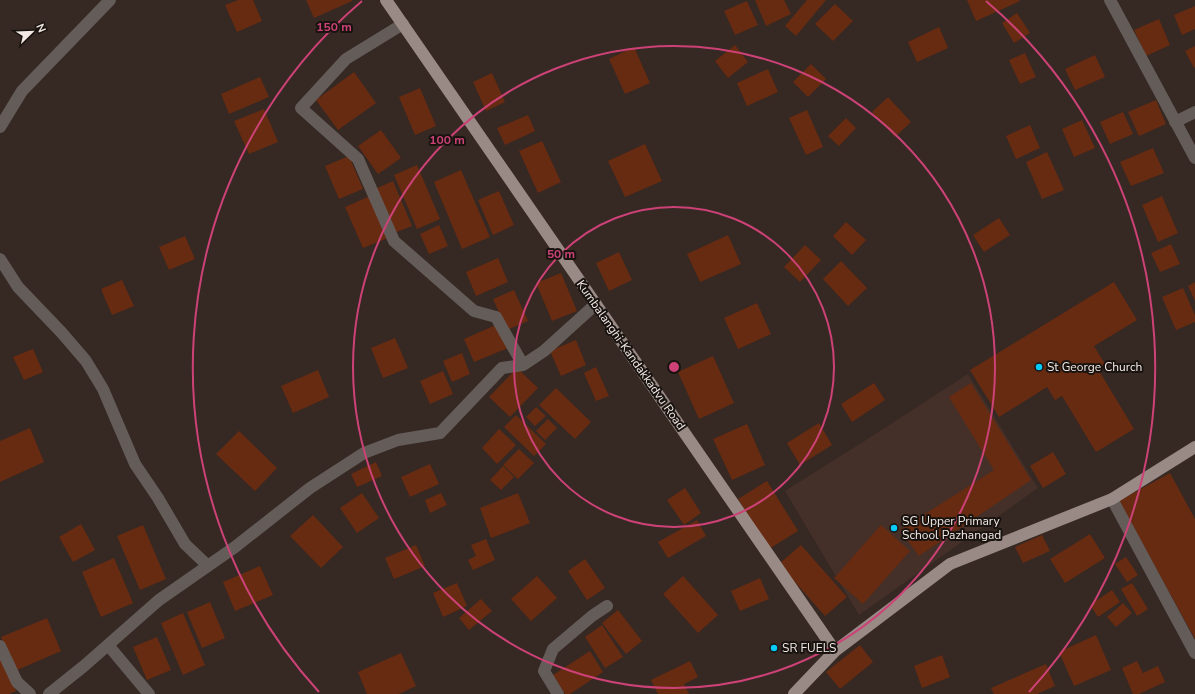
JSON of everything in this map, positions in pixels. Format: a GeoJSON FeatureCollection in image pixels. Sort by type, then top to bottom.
{"type":"FeatureCollection","features":[{"type":"Feature","properties":{"kind":"main road","name":"Kumbalanghi-Kandakkadvu Road"},"geometry":{"type":"LineString","coordinates":[[386,0],[835,651]]}},
{"type":"Feature","properties":{"kind":"main road"},"geometry":{"type":"LineString","coordinates":[[794,694],[835,651],[950,564],[1112,500],[1195,447]]}},
{"type":"Feature","properties":{"kind":"street"},"geometry":{"type":"LineString","coordinates":[[0,127],[22,92],[110,0]]}},
{"type":"Feature","properties":{"kind":"street"},"geometry":{"type":"LineString","coordinates":[[1110,0],[1195,158]]}},
{"type":"Feature","properties":{"kind":"street"},"geometry":{"type":"LineString","coordinates":[[403,24],[346,59],[301,108],[358,159],[394,241],[474,310],[496,317],[523,364]]}},
{"type":"Feature","properties":{"kind":"street"},"geometry":{"type":"LineString","coordinates":[[1175,122],[1195,112]]}},
{"type":"Feature","properties":{"kind":"street"},"geometry":{"type":"LineString","coordinates":[[0,259],[18,287],[62,333],[86,362],[103,389],[135,464],[186,544],[208,566]]}},
{"type":"Feature","properties":{"kind":"street"},"geometry":{"type":"LineString","coordinates":[[49,694],[84,666],[159,600],[235,547],[310,488],[364,453],[398,440],[440,434],[502,368],[523,364],[544,351],[596,304]]}},
{"type":"Feature","properties":{"kind":"street"},"geometry":{"type":"LineString","coordinates":[[1112,500],[1195,653]]}},
{"type":"Feature","properties":{"kind":"street"},"geometry":{"type":"LineString","coordinates":[[558,694],[544,670],[553,649],[592,616],[607,606]]}},
{"type":"Feature","properties":{"kind":"street"},"geometry":{"type":"LineString","coordinates":[[108,644],[149,694]]}},
{"type":"Feature","properties":{"kind":"street"},"geometry":{"type":"LineString","coordinates":[[0,646],[17,682],[30,694]]}},
{"type":"Feature","properties":{"kind":"shaded area","name":"SG Upper Primary School Pazhangad"},"geometry":{"type":"Polygon","coordinates":[[[968,374],[1038,488],[859,615],[785,491],[968,374]]]}},
{"type":"Feature","properties":{"kind":"building"},"geometry":{"type":"Polygon","coordinates":[[[238,0],[253,0],[262,21],[237,32],[225,5],[238,0]]]}},
{"type":"Feature","properties":{"kind":"building"},"geometry":{"type":"Polygon","coordinates":[[[306,0],[352,0],[352,1],[314,18],[306,0]]]}},
{"type":"Feature","properties":{"kind":"building"},"geometry":{"type":"Polygon","coordinates":[[[755,0],[784,0],[791,14],[766,26],[755,0]]]}},
{"type":"Feature","properties":{"kind":"building"},"geometry":{"type":"Polygon","coordinates":[[[807,0],[826,0],[796,36],[785,26],[807,0]]]}},
{"type":"Feature","properties":{"kind":"building"},"geometry":{"type":"Polygon","coordinates":[[[967,0],[1019,0],[1020,1],[976,21],[967,0]]]}},
{"type":"Feature","properties":{"kind":"building"},"geometry":{"type":"Polygon","coordinates":[[[747,1],[758,25],[735,35],[724,11],[747,1]]]}},
{"type":"Feature","properties":{"kind":"building"},"geometry":{"type":"Polygon","coordinates":[[[835,4],[853,21],[833,41],[815,24],[835,4]]]}},
{"type":"Feature","properties":{"kind":"building"},"geometry":{"type":"Polygon","coordinates":[[[1195,6],[1195,29],[1182,35],[1174,15],[1195,6]]]}},
{"type":"Feature","properties":{"kind":"building"},"geometry":{"type":"Polygon","coordinates":[[[1017,13],[1030,33],[1014,43],[1002,23],[1017,13]]]}},
{"type":"Feature","properties":{"kind":"building"},"geometry":{"type":"Polygon","coordinates":[[[1159,19],[1170,45],[1146,56],[1134,30],[1159,19]]]}},
{"type":"Feature","properties":{"kind":"building"},"geometry":{"type":"Polygon","coordinates":[[[939,27],[948,48],[917,62],[908,42],[939,27]]]}},
{"type":"Feature","properties":{"kind":"building"},"geometry":{"type":"Polygon","coordinates":[[[735,45],[748,62],[728,78],[715,61],[735,45]]]}},
{"type":"Feature","properties":{"kind":"building"},"geometry":{"type":"Polygon","coordinates":[[[1195,46],[1195,67],[1194,68],[1185,51],[1195,46]]]}},
{"type":"Feature","properties":{"kind":"building"},"geometry":{"type":"Polygon","coordinates":[[[634,47],[650,83],[625,94],[609,59],[634,47]]]}},
{"type":"Feature","properties":{"kind":"building"},"geometry":{"type":"Polygon","coordinates":[[[1025,53],[1036,77],[1020,84],[1009,60],[1025,53]]]}},
{"type":"Feature","properties":{"kind":"building"},"geometry":{"type":"Polygon","coordinates":[[[1095,55],[1105,77],[1075,90],[1065,69],[1095,55]]]}},
{"type":"Feature","properties":{"kind":"building"},"geometry":{"type":"Polygon","coordinates":[[[811,64],[826,79],[808,97],[793,82],[811,64]]]}},
{"type":"Feature","properties":{"kind":"building"},"geometry":{"type":"Polygon","coordinates":[[[768,69],[778,92],[747,106],[737,83],[768,69]]]}},
{"type":"Feature","properties":{"kind":"building"},"geometry":{"type":"Polygon","coordinates":[[[354,72],[376,103],[338,130],[316,100],[354,72]]]}},
{"type":"Feature","properties":{"kind":"building"},"geometry":{"type":"Polygon","coordinates":[[[492,73],[505,102],[486,111],[473,82],[492,73]]]}},
{"type":"Feature","properties":{"kind":"building"},"geometry":{"type":"Polygon","coordinates":[[[260,77],[269,97],[229,114],[221,94],[260,77]]]}},
{"type":"Feature","properties":{"kind":"building"},"geometry":{"type":"Polygon","coordinates":[[[420,88],[436,126],[415,135],[399,97],[420,88]]]}},
{"type":"Feature","properties":{"kind":"building"},"geometry":{"type":"Polygon","coordinates":[[[888,97],[911,122],[895,137],[872,112],[888,97]]]}},
{"type":"Feature","properties":{"kind":"building"},"geometry":{"type":"Polygon","coordinates":[[[1156,100],[1166,124],[1139,136],[1128,112],[1156,100]]]}},
{"type":"Feature","properties":{"kind":"building"},"geometry":{"type":"Polygon","coordinates":[[[264,109],[278,142],[249,154],[234,121],[264,109]]]}},
{"type":"Feature","properties":{"kind":"building"},"geometry":{"type":"Polygon","coordinates":[[[807,110],[823,147],[806,155],[789,118],[807,110]]]}},
{"type":"Feature","properties":{"kind":"building"},"geometry":{"type":"Polygon","coordinates":[[[1123,112],[1133,134],[1110,144],[1100,122],[1123,112]]]}},
{"type":"Feature","properties":{"kind":"building"},"geometry":{"type":"Polygon","coordinates":[[[528,115],[535,131],[505,145],[497,128],[528,115]]]}},
{"type":"Feature","properties":{"kind":"building"},"geometry":{"type":"Polygon","coordinates":[[[846,118],[856,128],[839,146],[828,136],[846,118]]]}},
{"type":"Feature","properties":{"kind":"building"},"geometry":{"type":"Polygon","coordinates":[[[1082,120],[1095,148],[1074,157],[1062,129],[1082,120]]]}},
{"type":"Feature","properties":{"kind":"building"},"geometry":{"type":"Polygon","coordinates":[[[1030,125],[1040,148],[1016,159],[1006,136],[1030,125]]]}},
{"type":"Feature","properties":{"kind":"building"},"geometry":{"type":"Polygon","coordinates":[[[381,130],[401,158],[378,174],[358,146],[381,130]]]}},
{"type":"Feature","properties":{"kind":"building"},"geometry":{"type":"Polygon","coordinates":[[[542,141],[561,182],[538,193],[519,151],[542,141]]]}},
{"type":"Feature","properties":{"kind":"building"},"geometry":{"type":"Polygon","coordinates":[[[645,144],[662,181],[625,197],[608,161],[645,144]]]}},
{"type":"Feature","properties":{"kind":"building"},"geometry":{"type":"Polygon","coordinates":[[[1153,148],[1164,173],[1131,186],[1120,162],[1153,148]]]}},
{"type":"Feature","properties":{"kind":"building"},"geometry":{"type":"Polygon","coordinates":[[[1047,152],[1064,190],[1042,199],[1026,162],[1047,152]]]}},
{"type":"Feature","properties":{"kind":"building"},"geometry":{"type":"Polygon","coordinates":[[[349,156],[363,189],[339,199],[325,166],[349,156]]]}},
{"type":"Feature","properties":{"kind":"building"},"geometry":{"type":"Polygon","coordinates":[[[417,165],[440,219],[417,229],[394,175],[417,165]]]}},
{"type":"Feature","properties":{"kind":"building"},"geometry":{"type":"Polygon","coordinates":[[[461,170],[490,237],[462,249],[434,182],[461,170]]]}},
{"type":"Feature","properties":{"kind":"building"},"geometry":{"type":"Polygon","coordinates":[[[393,181],[412,226],[394,233],[375,189],[393,181]]]}},
{"type":"Feature","properties":{"kind":"building"},"geometry":{"type":"Polygon","coordinates":[[[499,191],[514,225],[493,235],[478,200],[499,191]]]}},
{"type":"Feature","properties":{"kind":"building"},"geometry":{"type":"Polygon","coordinates":[[[370,196],[388,238],[363,248],[345,207],[370,196]]]}},
{"type":"Feature","properties":{"kind":"building"},"geometry":{"type":"Polygon","coordinates":[[[1162,196],[1178,233],[1158,242],[1142,205],[1162,196]]]}},
{"type":"Feature","properties":{"kind":"building"},"geometry":{"type":"Polygon","coordinates":[[[999,218],[1010,235],[984,252],[973,235],[999,218]]]}},
{"type":"Feature","properties":{"kind":"building"},"geometry":{"type":"Polygon","coordinates":[[[846,222],[866,240],[852,255],[833,236],[846,222]]]}},
{"type":"Feature","properties":{"kind":"building"},"geometry":{"type":"Polygon","coordinates":[[[439,225],[448,246],[429,254],[420,234],[439,225]]]}},
{"type":"Feature","properties":{"kind":"building"},"geometry":{"type":"Polygon","coordinates":[[[728,235],[741,264],[700,282],[687,254],[728,235]]]}},
{"type":"Feature","properties":{"kind":"building"},"geometry":{"type":"Polygon","coordinates":[[[185,236],[195,259],[169,270],[159,247],[185,236]]]}},
{"type":"Feature","properties":{"kind":"building"},"geometry":{"type":"Polygon","coordinates":[[[1171,244],[1180,264],[1160,272],[1151,253],[1171,244]]]}},
{"type":"Feature","properties":{"kind":"building"},"geometry":{"type":"Polygon","coordinates":[[[805,245],[821,260],[800,282],[784,267],[805,245]]]}},
{"type":"Feature","properties":{"kind":"building"},"geometry":{"type":"Polygon","coordinates":[[[619,252],[632,280],[609,291],[596,263],[619,252]]]}},
{"type":"Feature","properties":{"kind":"building"},"geometry":{"type":"Polygon","coordinates":[[[498,258],[508,282],[476,296],[466,272],[498,258]]]}},
{"type":"Feature","properties":{"kind":"building"},"geometry":{"type":"Polygon","coordinates":[[[841,261],[867,288],[848,306],[823,279],[841,261]]]}},
{"type":"Feature","properties":{"kind":"building"},"geometry":{"type":"Polygon","coordinates":[[[561,273],[577,311],[552,321],[536,283],[561,273]]]}},
{"type":"Feature","properties":{"kind":"building"},"geometry":{"type":"Polygon","coordinates":[[[122,280],[134,306],[112,315],[101,289],[122,280]]]}},
{"type":"Feature","properties":{"kind":"building","name":"St George Church"},"geometry":{"type":"Polygon","coordinates":[[[1114,282],[1137,320],[1094,346],[1105,364],[1098,369],[1134,429],[1096,452],[1062,396],[1055,400],[1047,387],[999,417],[970,370],[1114,282]]]}},
{"type":"Feature","properties":{"kind":"building"},"geometry":{"type":"Polygon","coordinates":[[[1195,282],[1195,301],[1188,286],[1195,282]]]}},
{"type":"Feature","properties":{"kind":"building"},"geometry":{"type":"Polygon","coordinates":[[[1183,288],[1195,315],[1195,322],[1176,330],[1162,297],[1183,288]]]}},
{"type":"Feature","properties":{"kind":"building"},"geometry":{"type":"Polygon","coordinates":[[[514,290],[528,321],[507,330],[493,299],[514,290]]]}},
{"type":"Feature","properties":{"kind":"building"},"geometry":{"type":"Polygon","coordinates":[[[757,303],[771,334],[738,349],[724,318],[757,303]]]}},
{"type":"Feature","properties":{"kind":"building"},"geometry":{"type":"Polygon","coordinates":[[[498,324],[508,348],[474,362],[464,339],[498,324]]]}},
{"type":"Feature","properties":{"kind":"building"},"geometry":{"type":"Polygon","coordinates":[[[395,338],[408,368],[383,378],[371,348],[395,338]]]}},
{"type":"Feature","properties":{"kind":"building"},"geometry":{"type":"Polygon","coordinates":[[[576,340],[586,365],[561,376],[550,351],[576,340]]]}},
{"type":"Feature","properties":{"kind":"building"},"geometry":{"type":"Polygon","coordinates":[[[33,349],[43,372],[24,380],[13,357],[33,349]]]}},
{"type":"Feature","properties":{"kind":"building"},"geometry":{"type":"Polygon","coordinates":[[[462,353],[470,374],[452,382],[443,361],[462,353]]]}},
{"type":"Feature","properties":{"kind":"building"},"geometry":{"type":"Polygon","coordinates":[[[713,356],[734,403],[699,419],[678,372],[713,356]]]}},
{"type":"Feature","properties":{"kind":"building"},"geometry":{"type":"Polygon","coordinates":[[[596,367],[609,396],[596,401],[584,373],[596,367]]]}},
{"type":"Feature","properties":{"kind":"building"},"geometry":{"type":"Polygon","coordinates":[[[517,368],[538,388],[510,417],[489,397],[517,368]]]}},
{"type":"Feature","properties":{"kind":"building"},"geometry":{"type":"Polygon","coordinates":[[[318,370],[329,397],[293,413],[281,386],[318,370]]]}},
{"type":"Feature","properties":{"kind":"building"},"geometry":{"type":"Polygon","coordinates":[[[443,371],[453,394],[430,404],[420,381],[443,371]]]}},
{"type":"Feature","properties":{"kind":"building"},"geometry":{"type":"Polygon","coordinates":[[[874,383],[885,400],[852,422],[841,404],[874,383]]]}},
{"type":"Feature","properties":{"kind":"building","name":"SG Upper Primary School Pazhangad"},"geometry":{"type":"Polygon","coordinates":[[[971,383],[1031,480],[919,556],[900,530],[994,470],[949,397],[971,383]]]}},
{"type":"Feature","properties":{"kind":"building"},"geometry":{"type":"Polygon","coordinates":[[[556,388],[591,422],[575,439],[539,405],[556,388]]]}},
{"type":"Feature","properties":{"kind":"building"},"geometry":{"type":"Polygon","coordinates":[[[536,407],[546,416],[535,426],[526,417],[536,407]]]}},
{"type":"Feature","properties":{"kind":"building"},"geometry":{"type":"Polygon","coordinates":[[[516,415],[546,444],[534,456],[504,427],[516,415]]]}},
{"type":"Feature","properties":{"kind":"building"},"geometry":{"type":"Polygon","coordinates":[[[548,419],[557,428],[545,440],[536,431],[548,419]]]}},
{"type":"Feature","properties":{"kind":"building"},"geometry":{"type":"Polygon","coordinates":[[[819,423],[832,445],[800,465],[787,443],[819,423]]]}},
{"type":"Feature","properties":{"kind":"building"},"geometry":{"type":"Polygon","coordinates":[[[747,424],[765,465],[732,480],[713,439],[747,424]]]}},
{"type":"Feature","properties":{"kind":"building"},"geometry":{"type":"Polygon","coordinates":[[[30,428],[44,462],[0,482],[0,441],[30,428]]]}},
{"type":"Feature","properties":{"kind":"building"},"geometry":{"type":"Polygon","coordinates":[[[499,429],[516,445],[497,464],[482,448],[499,429]]]}},
{"type":"Feature","properties":{"kind":"building"},"geometry":{"type":"Polygon","coordinates":[[[239,431],[277,468],[255,491],[216,454],[239,431]]]}},
{"type":"Feature","properties":{"kind":"building"},"geometry":{"type":"Polygon","coordinates":[[[519,449],[534,463],[518,479],[503,465],[519,449]]]}},
{"type":"Feature","properties":{"kind":"building"},"geometry":{"type":"Polygon","coordinates":[[[1053,452],[1066,474],[1043,488],[1030,466],[1053,452]]]}},
{"type":"Feature","properties":{"kind":"building"},"geometry":{"type":"Polygon","coordinates":[[[376,462],[382,476],[357,487],[351,474],[376,462]]]}},
{"type":"Feature","properties":{"kind":"building"},"geometry":{"type":"Polygon","coordinates":[[[430,464],[439,484],[410,497],[401,477],[430,464]]]}},
{"type":"Feature","properties":{"kind":"building"},"geometry":{"type":"Polygon","coordinates":[[[503,466],[514,477],[501,490],[490,480],[503,466]]]}},
{"type":"Feature","properties":{"kind":"building"},"geometry":{"type":"Polygon","coordinates":[[[1170,473],[1195,519],[1195,639],[1119,501],[1170,473]]]}},
{"type":"Feature","properties":{"kind":"building"},"geometry":{"type":"Polygon","coordinates":[[[767,481],[798,531],[769,549],[738,499],[767,481]]]}},
{"type":"Feature","properties":{"kind":"building"},"geometry":{"type":"Polygon","coordinates":[[[685,488],[701,513],[684,525],[667,500],[685,488]]]}},
{"type":"Feature","properties":{"kind":"building"},"geometry":{"type":"Polygon","coordinates":[[[362,493],[379,518],[357,533],[340,508],[362,493]]]}},
{"type":"Feature","properties":{"kind":"building"},"geometry":{"type":"Polygon","coordinates":[[[441,493],[447,505],[430,513],[425,500],[441,493]]]}},
{"type":"Feature","properties":{"kind":"building"},"geometry":{"type":"Polygon","coordinates":[[[518,493],[530,523],[491,538],[480,508],[518,493]]]}},
{"type":"Feature","properties":{"kind":"building"},"geometry":{"type":"Polygon","coordinates":[[[313,515],[343,547],[321,568],[290,536],[313,515]]]}},
{"type":"Feature","properties":{"kind":"building"},"geometry":{"type":"Polygon","coordinates":[[[697,520],[706,536],[668,558],[658,542],[697,520]]]}},
{"type":"Feature","properties":{"kind":"building"},"geometry":{"type":"Polygon","coordinates":[[[81,524],[95,550],[73,562],[59,537],[81,524]]]}},
{"type":"Feature","properties":{"kind":"building"},"geometry":{"type":"Polygon","coordinates":[[[143,525],[166,579],[140,590],[117,536],[143,525]]]}},
{"type":"Feature","properties":{"kind":"building"},"geometry":{"type":"Polygon","coordinates":[[[881,525],[910,551],[863,604],[834,578],[881,525]]]}},
{"type":"Feature","properties":{"kind":"building"},"geometry":{"type":"Polygon","coordinates":[[[1090,534],[1105,558],[1065,583],[1050,559],[1090,534]]]}},
{"type":"Feature","properties":{"kind":"building"},"geometry":{"type":"Polygon","coordinates":[[[1042,535],[1050,551],[1023,563],[1015,547],[1042,535]]]}},
{"type":"Feature","properties":{"kind":"building"},"geometry":{"type":"Polygon","coordinates":[[[486,539],[495,560],[473,570],[468,560],[476,556],[471,545],[486,539]]]}},
{"type":"Feature","properties":{"kind":"building"},"geometry":{"type":"Polygon","coordinates":[[[416,545],[425,566],[394,579],[385,558],[416,545]]]}},
{"type":"Feature","properties":{"kind":"building"},"geometry":{"type":"Polygon","coordinates":[[[801,545],[847,597],[825,616],[779,564],[801,545]]]}},
{"type":"Feature","properties":{"kind":"building"},"geometry":{"type":"Polygon","coordinates":[[[1126,557],[1138,575],[1127,582],[1115,564],[1126,557]]]}},
{"type":"Feature","properties":{"kind":"building"},"geometry":{"type":"Polygon","coordinates":[[[114,558],[133,603],[101,617],[82,572],[114,558]]]}},
{"type":"Feature","properties":{"kind":"building"},"geometry":{"type":"Polygon","coordinates":[[[585,559],[605,588],[587,600],[568,571],[585,559]]]}},
{"type":"Feature","properties":{"kind":"building"},"geometry":{"type":"Polygon","coordinates":[[[260,566],[273,595],[235,611],[223,582],[260,566]]]}},
{"type":"Feature","properties":{"kind":"building"},"geometry":{"type":"Polygon","coordinates":[[[537,576],[557,598],[531,621],[511,599],[537,576]]]}},
{"type":"Feature","properties":{"kind":"building"},"geometry":{"type":"Polygon","coordinates":[[[683,576],[718,615],[698,633],[663,594],[683,576]]]}},
{"type":"Feature","properties":{"kind":"building"},"geometry":{"type":"Polygon","coordinates":[[[760,578],[769,599],[740,611],[731,591],[760,578]]]}},
{"type":"Feature","properties":{"kind":"building"},"geometry":{"type":"Polygon","coordinates":[[[457,583],[467,606],[443,617],[433,593],[457,583]]]}},
{"type":"Feature","properties":{"kind":"building"},"geometry":{"type":"Polygon","coordinates":[[[1132,583],[1148,609],[1137,616],[1121,589],[1132,583]]]}},
{"type":"Feature","properties":{"kind":"building"},"geometry":{"type":"Polygon","coordinates":[[[1112,590],[1120,602],[1098,617],[1090,605],[1112,590]]]}},
{"type":"Feature","properties":{"kind":"building"},"geometry":{"type":"Polygon","coordinates":[[[481,599],[492,611],[469,630],[459,618],[481,599]]]}},
{"type":"Feature","properties":{"kind":"building"},"geometry":{"type":"Polygon","coordinates":[[[210,602],[225,638],[202,648],[187,612],[210,602]]]}},
{"type":"Feature","properties":{"kind":"building"},"geometry":{"type":"Polygon","coordinates":[[[1123,603],[1132,613],[1116,627],[1107,617],[1123,603]]]}},
{"type":"Feature","properties":{"kind":"building"},"geometry":{"type":"Polygon","coordinates":[[[618,610],[642,641],[626,654],[602,623],[618,610]]]}},
{"type":"Feature","properties":{"kind":"building"},"geometry":{"type":"Polygon","coordinates":[[[183,613],[205,665],[183,675],[161,623],[183,613]]]}},
{"type":"Feature","properties":{"kind":"building"},"geometry":{"type":"Polygon","coordinates":[[[47,618],[61,651],[15,671],[1,637],[47,618]]]}},
{"type":"Feature","properties":{"kind":"building"},"geometry":{"type":"Polygon","coordinates":[[[602,625],[623,657],[605,668],[585,637],[602,625]]]}},
{"type":"Feature","properties":{"kind":"building"},"geometry":{"type":"Polygon","coordinates":[[[1096,635],[1111,670],[1074,686],[1059,652],[1096,635]]]}},
{"type":"Feature","properties":{"kind":"building"},"geometry":{"type":"Polygon","coordinates":[[[157,637],[171,670],[147,680],[133,647],[157,637]]]}},
{"type":"Feature","properties":{"kind":"building"},"geometry":{"type":"Polygon","coordinates":[[[860,645],[873,662],[840,689],[826,672],[860,645]]]}},
{"type":"Feature","properties":{"kind":"building"},"geometry":{"type":"Polygon","coordinates":[[[590,651],[603,672],[570,694],[565,694],[553,675],[590,651]]]}},
{"type":"Feature","properties":{"kind":"building"},"geometry":{"type":"Polygon","coordinates":[[[0,653],[16,691],[9,694],[0,694],[0,653]]]}},
{"type":"Feature","properties":{"kind":"building"},"geometry":{"type":"Polygon","coordinates":[[[401,653],[416,686],[399,694],[367,694],[358,672],[401,653]]]}},
{"type":"Feature","properties":{"kind":"building"},"geometry":{"type":"Polygon","coordinates":[[[942,655],[950,677],[922,688],[914,666],[942,655]]]}},
{"type":"Feature","properties":{"kind":"building"},"geometry":{"type":"Polygon","coordinates":[[[690,661],[698,677],[684,684],[689,694],[658,694],[651,680],[690,661]]]}},
{"type":"Feature","properties":{"kind":"building"},"geometry":{"type":"Polygon","coordinates":[[[1137,661],[1143,673],[1158,666],[1165,682],[1139,694],[1133,694],[1122,668],[1137,661]]]}},
{"type":"Feature","properties":{"kind":"building"},"geometry":{"type":"Polygon","coordinates":[[[1046,664],[1055,686],[1037,694],[994,694],[991,688],[1046,664]]]}},
{"type":"Feature","properties":{"kind":"place","name":"St George Church"},"geometry":{"type":"Point","coordinates":[1039,367]}},
{"type":"Feature","properties":{"kind":"place","name":"SG Upper Primary School Pazhangad"},"geometry":{"type":"Point","coordinates":[894,528]}},
{"type":"Feature","properties":{"kind":"place","name":"SR FUELS"},"geometry":{"type":"Point","coordinates":[774,648]}}]}
